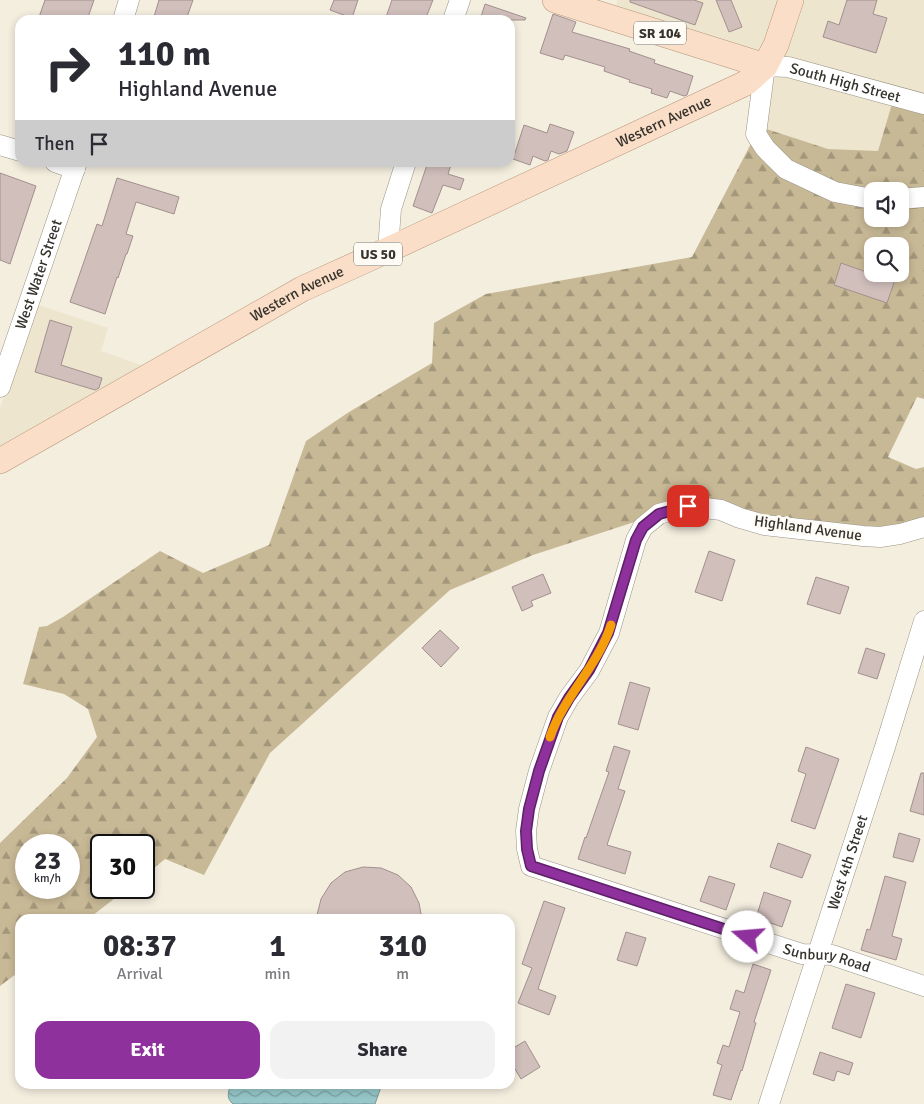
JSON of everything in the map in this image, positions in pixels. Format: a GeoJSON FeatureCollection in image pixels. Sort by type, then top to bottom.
{"type":"FeatureCollection","features":[{"type":"Feature","properties":{"kind":"main road","name":"SR 104"},"geometry":{"type":"LineString","coordinates":[[555,0],[765,66]]}},
{"type":"Feature","properties":{"kind":"main road","name":"US 50"},"geometry":{"type":"LineString","coordinates":[[765,66],[776,45],[791,0]]}},
{"type":"Feature","properties":{"kind":"main road","name":"Western Avenue"},"geometry":{"type":"LineString","coordinates":[[0,461],[302,289],[746,84],[765,66]]}},
{"type":"Feature","properties":{"kind":"street"},"geometry":{"type":"LineString","coordinates":[[124,15],[129,0]]}},
{"type":"Feature","properties":{"kind":"street"},"geometry":{"type":"LineString","coordinates":[[455,15],[460,0]]}},
{"type":"Feature","properties":{"kind":"street"},"geometry":{"type":"LineString","coordinates":[[765,66],[756,134],[764,148],[786,168],[835,192],[864,197]]}},
{"type":"Feature","properties":{"kind":"street","name":"South High Street"},"geometry":{"type":"LineString","coordinates":[[765,66],[788,67],[924,104]]}},
{"type":"Feature","properties":{"kind":"street"},"geometry":{"type":"LineString","coordinates":[[0,145],[15,150]]}},
{"type":"Feature","properties":{"kind":"street","name":"West Water Street"},"geometry":{"type":"LineString","coordinates":[[0,387],[76,167]]}},
{"type":"Feature","properties":{"kind":"street"},"geometry":{"type":"LineString","coordinates":[[388,250],[390,209],[404,167]]}},
{"type":"Feature","properties":{"kind":"street"},"geometry":{"type":"LineString","coordinates":[[909,199],[924,197]]}},
{"type":"Feature","properties":{"kind":"street","name":"Highland Avenue"},"geometry":{"type":"LineString","coordinates":[[531,866],[527,849],[526,831],[529,809],[542,763],[558,717],[589,670],[608,633],[636,540],[643,527],[659,514],[688,506],[721,510],[764,526],[863,536],[880,537],[924,527]]}},
{"type":"Feature","properties":{"kind":"street","name":"West 4th Street"},"geometry":{"type":"LineString","coordinates":[[769,1104],[924,621]]}},
{"type":"Feature","properties":{"kind":"street","name":"Sunbury Road"},"geometry":{"type":"LineString","coordinates":[[531,866],[802,954],[832,955],[924,986]]}},
{"type":"Feature","properties":{"kind":"shaded area"},"geometry":{"type":"Polygon","coordinates":[[[618,0],[924,0],[924,104],[894,97],[879,151],[828,149],[757,126],[765,66],[612,18],[618,0]]]}},
{"type":"Feature","properties":{"kind":"shaded area"},"geometry":{"type":"Polygon","coordinates":[[[35,304],[108,328],[101,351],[149,368],[0,450],[0,408],[35,304]]]}},
{"type":"Feature","properties":{"kind":"green space"},"geometry":{"type":"Polygon","coordinates":[[[894,97],[924,104],[924,399],[917,397],[888,457],[916,469],[924,467],[924,527],[900,534],[740,518],[659,514],[533,555],[450,590],[270,753],[204,875],[165,859],[155,867],[155,834],[90,834],[90,899],[114,899],[94,914],[15,914],[15,975],[0,986],[0,843],[67,778],[97,737],[88,709],[64,694],[23,684],[39,627],[47,626],[63,617],[160,551],[203,573],[269,545],[306,441],[349,412],[432,363],[434,323],[486,294],[692,257],[756,134],[757,126],[828,149],[878,151],[894,97]]]}},
{"type":"Feature","properties":{"kind":"water"},"geometry":{"type":"Polygon","coordinates":[[[380,1089],[375,1104],[233,1104],[229,1099],[229,1090],[380,1089]]]}},
{"type":"Feature","properties":{"kind":"building"},"geometry":{"type":"Polygon","coordinates":[[[45,0],[94,0],[89,15],[40,15],[45,0]]]}},
{"type":"Feature","properties":{"kind":"building"},"geometry":{"type":"Polygon","coordinates":[[[159,0],[193,0],[188,15],[154,15],[159,0]]]}},
{"type":"Feature","properties":{"kind":"building"},"geometry":{"type":"Polygon","coordinates":[[[334,0],[358,0],[353,15],[344,15],[330,10],[334,0]]]}},
{"type":"Feature","properties":{"kind":"building"},"geometry":{"type":"Polygon","coordinates":[[[392,0],[433,0],[427,15],[387,15],[392,0]]]}},
{"type":"Feature","properties":{"kind":"building"},"geometry":{"type":"Polygon","coordinates":[[[630,0],[694,0],[703,3],[695,25],[630,2],[630,0]]]}},
{"type":"Feature","properties":{"kind":"building"},"geometry":{"type":"Polygon","coordinates":[[[716,0],[731,0],[742,27],[729,32],[716,0]]]}},
{"type":"Feature","properties":{"kind":"building"},"geometry":{"type":"Polygon","coordinates":[[[847,0],[877,0],[873,14],[887,18],[876,53],[823,37],[828,21],[839,25],[847,0]]]}},
{"type":"Feature","properties":{"kind":"building"},"geometry":{"type":"Polygon","coordinates":[[[485,4],[526,18],[525,20],[515,20],[515,15],[482,15],[485,4]]]}},
{"type":"Feature","properties":{"kind":"building"},"geometry":{"type":"Polygon","coordinates":[[[553,14],[576,22],[572,32],[630,49],[629,51],[655,60],[654,63],[693,76],[687,95],[684,96],[670,91],[667,98],[651,93],[652,89],[629,82],[630,80],[604,71],[605,67],[565,55],[563,60],[540,53],[553,14]]]}},
{"type":"Feature","properties":{"kind":"building"},"geometry":{"type":"Polygon","coordinates":[[[550,124],[574,132],[567,151],[559,154],[551,151],[548,160],[545,161],[533,156],[530,165],[515,160],[515,153],[524,125],[547,133],[550,124]]]}},
{"type":"Feature","properties":{"kind":"building"},"geometry":{"type":"Polygon","coordinates":[[[426,167],[450,167],[448,174],[464,179],[460,190],[443,185],[432,213],[413,206],[426,167]]]}},
{"type":"Feature","properties":{"kind":"building"},"geometry":{"type":"Polygon","coordinates":[[[0,173],[36,186],[10,264],[0,260],[0,173]]]}},
{"type":"Feature","properties":{"kind":"building"},"geometry":{"type":"Polygon","coordinates":[[[117,178],[179,197],[174,214],[136,202],[126,234],[133,236],[105,314],[70,302],[97,224],[102,226],[117,178]]]}},
{"type":"Feature","properties":{"kind":"building"},"geometry":{"type":"Polygon","coordinates":[[[841,263],[864,271],[864,282],[894,282],[887,303],[834,285],[841,263]]]}},
{"type":"Feature","properties":{"kind":"building"},"geometry":{"type":"Polygon","coordinates":[[[50,320],[72,327],[61,365],[102,378],[99,388],[95,390],[35,372],[50,320]]]}},
{"type":"Feature","properties":{"kind":"building"},"geometry":{"type":"Polygon","coordinates":[[[709,551],[735,560],[722,601],[695,592],[709,551]]]}},
{"type":"Feature","properties":{"kind":"building"},"geometry":{"type":"Polygon","coordinates":[[[543,574],[551,593],[531,601],[533,606],[522,611],[512,587],[543,574]]]}},
{"type":"Feature","properties":{"kind":"building"},"geometry":{"type":"Polygon","coordinates":[[[816,577],[849,587],[840,614],[807,604],[816,577]]]}},
{"type":"Feature","properties":{"kind":"building"},"geometry":{"type":"Polygon","coordinates":[[[440,630],[459,648],[441,667],[422,648],[440,630]]]}},
{"type":"Feature","properties":{"kind":"building"},"geometry":{"type":"Polygon","coordinates":[[[866,648],[885,654],[877,679],[858,673],[866,648]]]}},
{"type":"Feature","properties":{"kind":"building"},"geometry":{"type":"Polygon","coordinates":[[[630,682],[650,688],[638,730],[618,724],[630,682]]]}},
{"type":"Feature","properties":{"kind":"building"},"geometry":{"type":"Polygon","coordinates":[[[614,746],[630,751],[618,789],[625,791],[607,845],[631,852],[625,874],[578,859],[609,772],[606,771],[614,746]]]}},
{"type":"Feature","properties":{"kind":"building"},"geometry":{"type":"Polygon","coordinates":[[[806,747],[839,759],[815,829],[791,821],[806,774],[798,771],[806,747]]]}},
{"type":"Feature","properties":{"kind":"building"},"geometry":{"type":"Polygon","coordinates":[[[921,773],[924,773],[924,815],[910,811],[921,773]]]}},
{"type":"Feature","properties":{"kind":"building"},"geometry":{"type":"Polygon","coordinates":[[[899,833],[920,839],[913,862],[893,857],[899,833]]]}},
{"type":"Feature","properties":{"kind":"building"},"geometry":{"type":"Polygon","coordinates":[[[778,843],[811,855],[802,878],[770,867],[778,843]]]}},
{"type":"Feature","properties":{"kind":"building"},"geometry":{"type":"Polygon","coordinates":[[[363,867],[381,868],[398,875],[411,887],[419,903],[421,914],[317,914],[321,899],[331,883],[345,872],[363,867]]]}},
{"type":"Feature","properties":{"kind":"building"},"geometry":{"type":"Polygon","coordinates":[[[709,876],[735,884],[726,910],[700,901],[709,876]]]}},
{"type":"Feature","properties":{"kind":"building"},"geometry":{"type":"Polygon","coordinates":[[[885,876],[906,882],[892,936],[902,939],[896,960],[861,950],[867,929],[870,930],[885,876]]]}},
{"type":"Feature","properties":{"kind":"building"},"geometry":{"type":"Polygon","coordinates":[[[764,892],[791,901],[782,927],[756,918],[764,892]]]}},
{"type":"Feature","properties":{"kind":"building"},"geometry":{"type":"Polygon","coordinates":[[[544,901],[565,908],[538,989],[556,996],[549,1015],[518,1003],[532,968],[522,964],[544,901]]]}},
{"type":"Feature","properties":{"kind":"building"},"geometry":{"type":"Polygon","coordinates":[[[626,932],[646,938],[637,966],[617,960],[626,932]]]}},
{"type":"Feature","properties":{"kind":"building"},"geometry":{"type":"Polygon","coordinates":[[[753,964],[771,970],[754,1022],[756,1023],[742,1071],[731,1100],[713,1095],[722,1065],[717,1063],[723,1045],[729,1047],[740,1012],[730,1009],[736,990],[744,993],[753,964]]]}},
{"type":"Feature","properties":{"kind":"building"},"geometry":{"type":"Polygon","coordinates":[[[846,984],[875,993],[861,1038],[832,1028],[846,984]]]}},
{"type":"Feature","properties":{"kind":"building"},"geometry":{"type":"Polygon","coordinates":[[[525,1041],[540,1067],[521,1079],[515,1069],[515,1047],[525,1041]]]}},
{"type":"Feature","properties":{"kind":"building"},"geometry":{"type":"Polygon","coordinates":[[[820,1052],[853,1063],[849,1075],[837,1071],[834,1081],[813,1074],[820,1052]]]}},
{"type":"Feature","properties":{"kind":"slow traffic"},"geometry":{"type":"LineString","coordinates":[[550,737],[558,717],[589,670],[611,625]]}},
{"type":"Feature","properties":{"kind":"route"},"geometry":{"type":"LineString","coordinates":[[688,506],[659,514],[643,527],[636,540],[608,633],[589,670],[569,698],[552,730],[529,809],[526,831],[527,849],[531,866],[748,937]]}}]}
